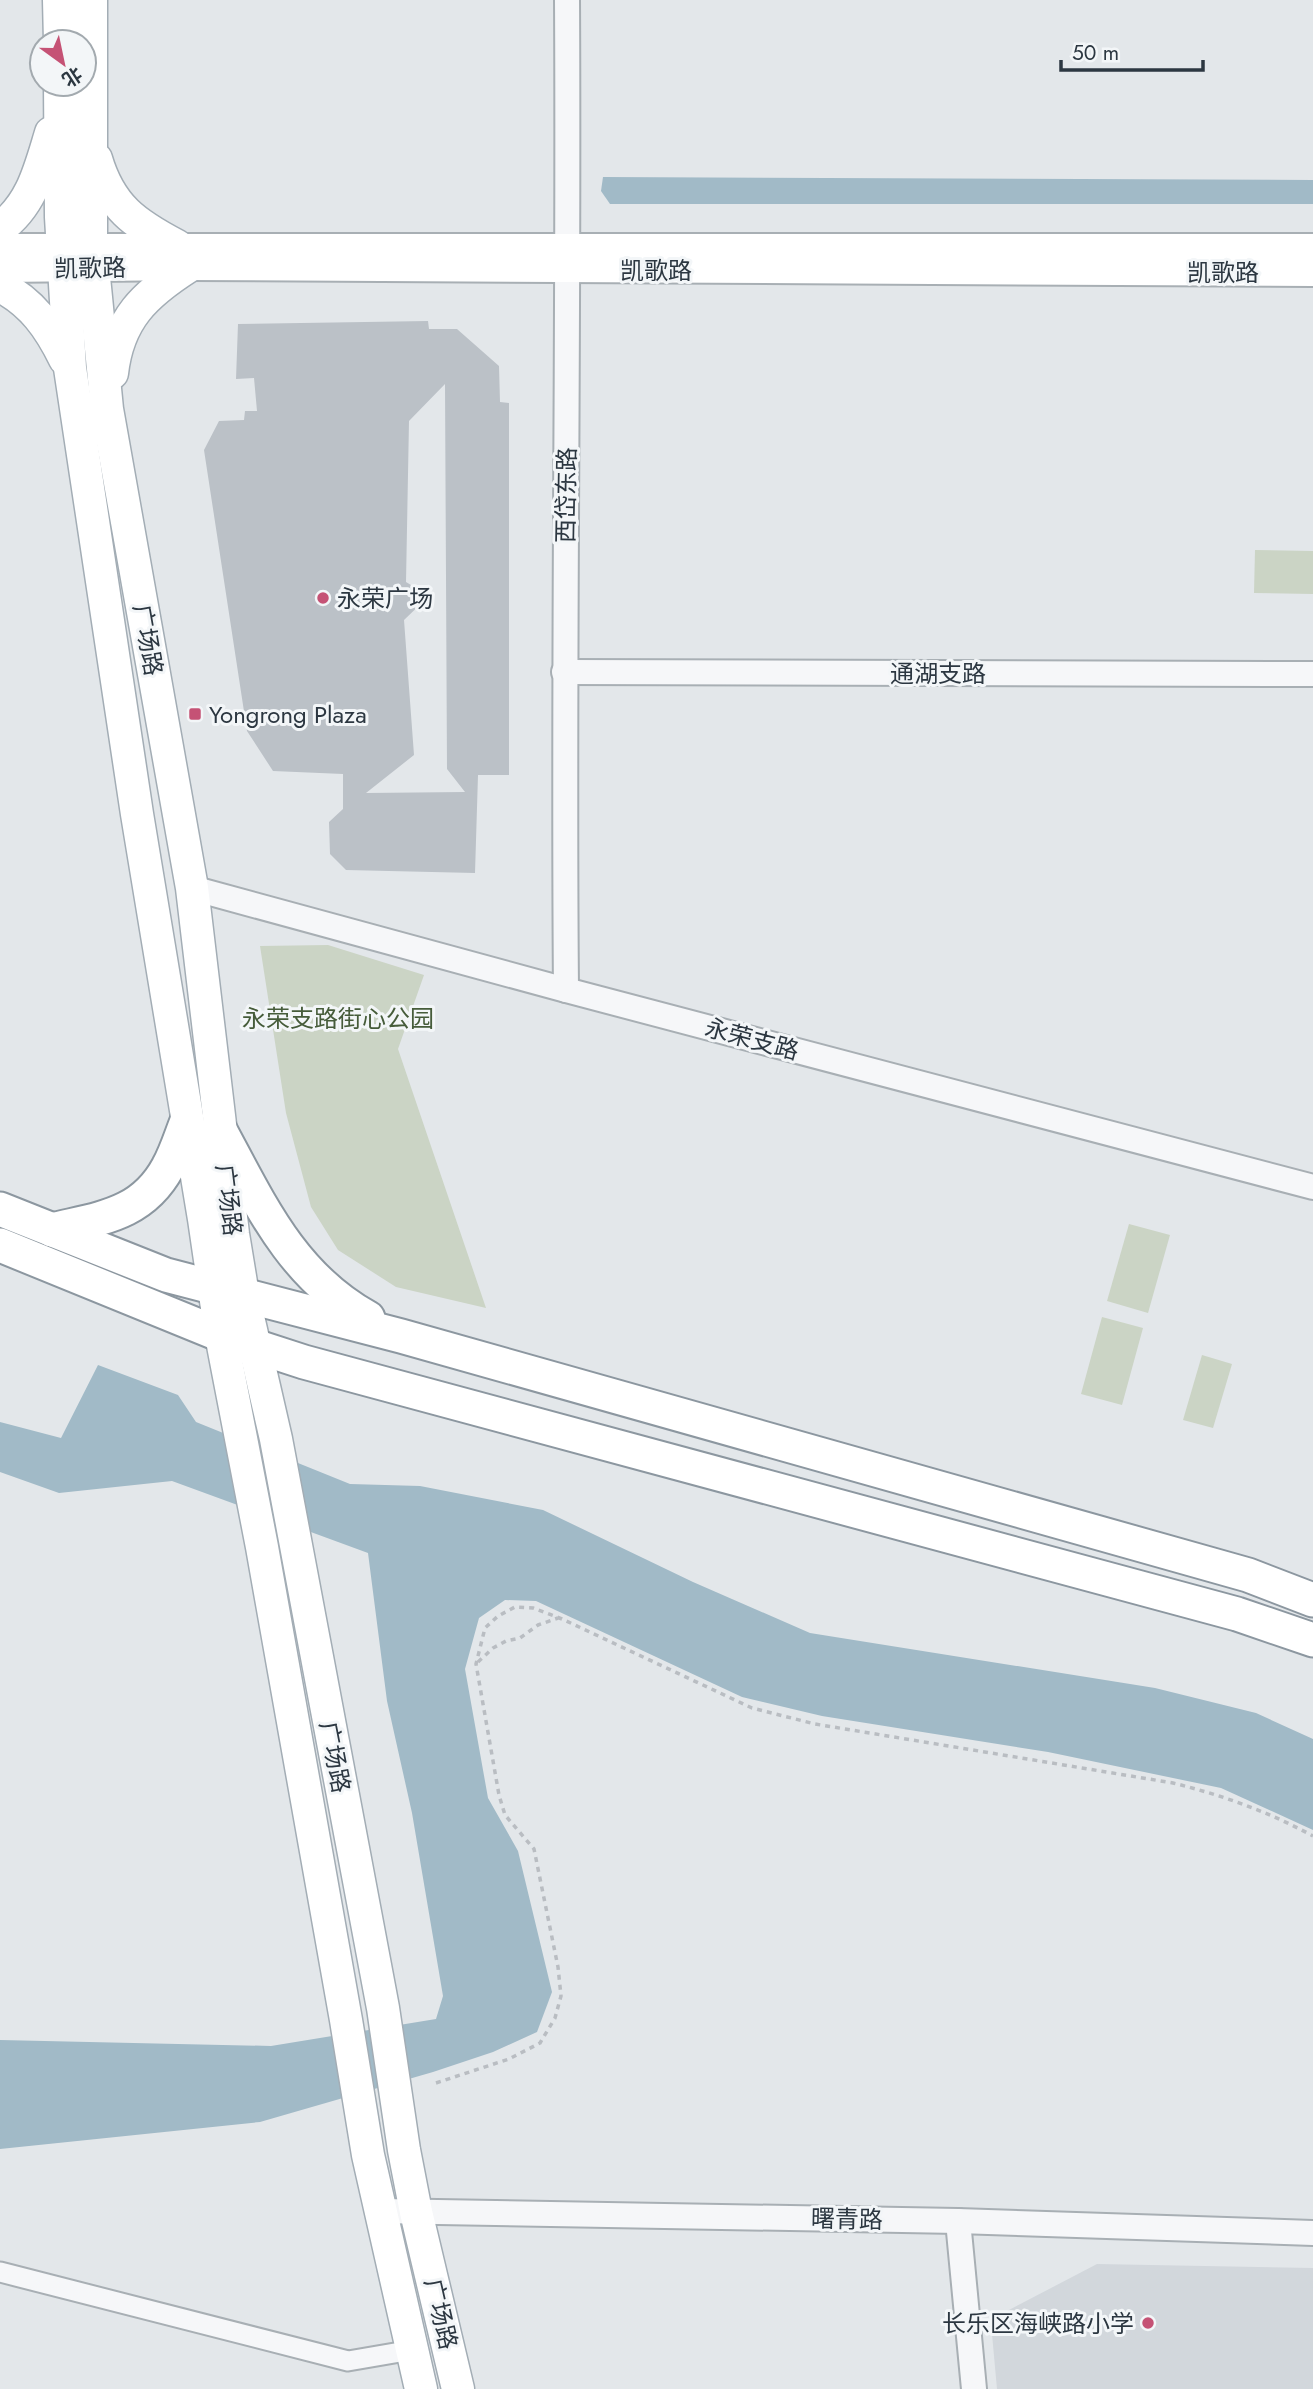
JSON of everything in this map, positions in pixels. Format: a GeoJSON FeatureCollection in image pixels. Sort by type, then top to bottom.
{"type":"FeatureCollection","features":[{"type":"Feature","properties":{"kind":"highway"},"geometry":{"type":"LineString","coordinates":[[52,1230],[128,1210],[151,1192],[169,1167],[187,1121]]}},
{"type":"Feature","properties":{"kind":"highway"},"geometry":{"type":"LineString","coordinates":[[220,1130],[289,1250],[312,1277],[344,1305],[401,1336]]}},
{"type":"Feature","properties":{"kind":"highway"},"geometry":{"type":"LineString","coordinates":[[0,1209],[166,1275],[401,1336],[1248,1575],[1313,1600]]}},
{"type":"Feature","properties":{"kind":"highway"},"geometry":{"type":"LineString","coordinates":[[0,1245],[254,1347],[1237,1614],[1313,1640]]}},
{"type":"Feature","properties":{"kind":"main road"},"geometry":{"type":"LineString","coordinates":[[59,0],[60,28]]}},
{"type":"Feature","properties":{"kind":"main road","name":"广场路"},"geometry":{"type":"LineString","coordinates":[[91,0],[91,141],[78,258],[70,368],[137,814],[187,1121],[228,1291],[254,1347],[276,1439],[383,2008],[416,2212],[458,2389]]}},
{"type":"Feature","properties":{"kind":"main road"},"geometry":{"type":"LineString","coordinates":[[0,228],[19,212],[30,195],[59,98]]}},
{"type":"Feature","properties":{"kind":"main road","name":"广场路"},"geometry":{"type":"LineString","coordinates":[[61,98],[78,258],[192,888],[220,1130],[228,1291],[221,1335],[380,2211],[421,2389]]}},
{"type":"Feature","properties":{"kind":"main road"},"geometry":{"type":"LineString","coordinates":[[91,141],[101,176],[110,195],[137,224],[183,256],[128,320],[114,354],[107,409]]}},
{"type":"Feature","properties":{"kind":"main road","name":"凯歌路"},"geometry":{"type":"LineString","coordinates":[[0,248],[78,258]]}},
{"type":"Feature","properties":{"kind":"main road","name":"凯歌路"},"geometry":{"type":"LineString","coordinates":[[568,259],[1313,248]]}},
{"type":"Feature","properties":{"kind":"main road","name":"凯歌路"},"geometry":{"type":"LineString","coordinates":[[0,268],[78,258],[183,256],[568,259],[1313,272]]}},
{"type":"Feature","properties":{"kind":"main road"},"geometry":{"type":"LineString","coordinates":[[0,286],[40,316],[54,335],[70,368]]}},
{"type":"Feature","properties":{"kind":"street","name":"西岱东路"},"geometry":{"type":"LineString","coordinates":[[566,990],[564,672],[568,259],[567,0]]}},
{"type":"Feature","properties":{"kind":"street","name":"通湖支路"},"geometry":{"type":"LineString","coordinates":[[564,672],[1313,674]]}},
{"type":"Feature","properties":{"kind":"street","name":"永荣支路"},"geometry":{"type":"LineString","coordinates":[[192,888],[566,990],[1313,1187]]}},
{"type":"Feature","properties":{"kind":"street","name":"曙青路"},"geometry":{"type":"LineString","coordinates":[[380,2211],[958,2221],[1313,2232]]}},
{"type":"Feature","properties":{"kind":"street"},"geometry":{"type":"LineString","coordinates":[[958,2221],[974,2389]]}},
{"type":"Feature","properties":{"kind":"street"},"geometry":{"type":"LineString","coordinates":[[0,2272],[348,2361],[412,2350]]}},
{"type":"Feature","properties":{"kind":"path"},"geometry":{"type":"LineString","coordinates":[[436,2083],[509,2059],[540,2043],[555,2018],[561,1996],[558,1967],[534,1849],[505,1815],[499,1795],[476,1664],[485,1628],[498,1616],[515,1607],[533,1608],[559,1618],[752,1707],[779,1716],[1173,1783],[1204,1790],[1313,1836]]}},
{"type":"Feature","properties":{"kind":"path"},"geometry":{"type":"LineString","coordinates":[[476,1664],[493,1648],[520,1638],[538,1625],[559,1618]]}},
{"type":"Feature","properties":{"kind":"shaded area","name":"长乐区海峡路小学"},"geometry":{"type":"Polygon","coordinates":[[[1097,2264],[1313,2268],[1313,2389],[997,2389],[992,2334],[1007,2311],[1097,2264]]]}},
{"type":"Feature","properties":{"kind":"green space"},"geometry":{"type":"Polygon","coordinates":[[[1255,550],[1313,551],[1313,594],[1254,593],[1255,550]]]}},
{"type":"Feature","properties":{"kind":"green space","name":"永荣支路街心公园"},"geometry":{"type":"Polygon","coordinates":[[[328,945],[424,975],[398,1049],[486,1308],[396,1287],[338,1250],[311,1207],[286,1113],[260,946],[328,945]]]}},
{"type":"Feature","properties":{"kind":"green space"},"geometry":{"type":"Polygon","coordinates":[[[1129,1224],[1170,1235],[1148,1313],[1107,1301],[1129,1224]]]}},
{"type":"Feature","properties":{"kind":"green space"},"geometry":{"type":"Polygon","coordinates":[[[1102,1317],[1143,1328],[1122,1405],[1081,1394],[1102,1317]]]}},
{"type":"Feature","properties":{"kind":"green space"},"geometry":{"type":"Polygon","coordinates":[[[1202,1355],[1232,1364],[1213,1428],[1183,1420],[1202,1355]]]}},
{"type":"Feature","properties":{"kind":"water"},"geometry":{"type":"Polygon","coordinates":[[[603,177],[1313,180],[1313,204],[610,204],[601,191],[603,177]]]}},
{"type":"Feature","properties":{"kind":"water"},"geometry":{"type":"Polygon","coordinates":[[[98,1365],[178,1395],[196,1422],[350,1484],[420,1486],[543,1510],[693,1582],[810,1633],[1155,1688],[1256,1713],[1313,1739],[1313,1830],[1221,1788],[1048,1752],[822,1716],[742,1697],[536,1601],[505,1600],[479,1618],[465,1669],[488,1798],[518,1851],[552,1992],[537,2032],[493,2052],[433,2072],[260,2122],[0,2149],[0,2040],[271,2046],[436,2019],[443,1996],[412,1813],[387,1701],[368,1553],[172,1481],[59,1493],[0,1472],[0,1422],[61,1438],[98,1365]]]}},
{"type":"Feature","properties":{"kind":"building","name":"永荣广场"},"geometry":{"type":"Polygon","coordinates":[[[428,321],[429,329],[457,329],[499,366],[500,402],[509,403],[509,775],[478,775],[475,873],[346,870],[330,854],[329,822],[343,809],[343,774],[273,771],[247,731],[204,450],[219,421],[244,420],[245,411],[257,411],[254,378],[236,379],[238,324],[428,321]],[[445,384],[409,421],[406,582],[429,596],[404,620],[414,755],[366,793],[465,792],[447,769],[445,384]]]}},
{"type":"Feature","properties":{"kind":"place","name":"永荣广场"},"geometry":{"type":"Point","coordinates":[323,598]}},
{"type":"Feature","properties":{"kind":"place","name":"Yongrong Plaza"},"geometry":{"type":"Point","coordinates":[195,714]}},
{"type":"Feature","properties":{"kind":"place","name":"长乐区海峡路小学"},"geometry":{"type":"Point","coordinates":[1148,2323]}}]}
